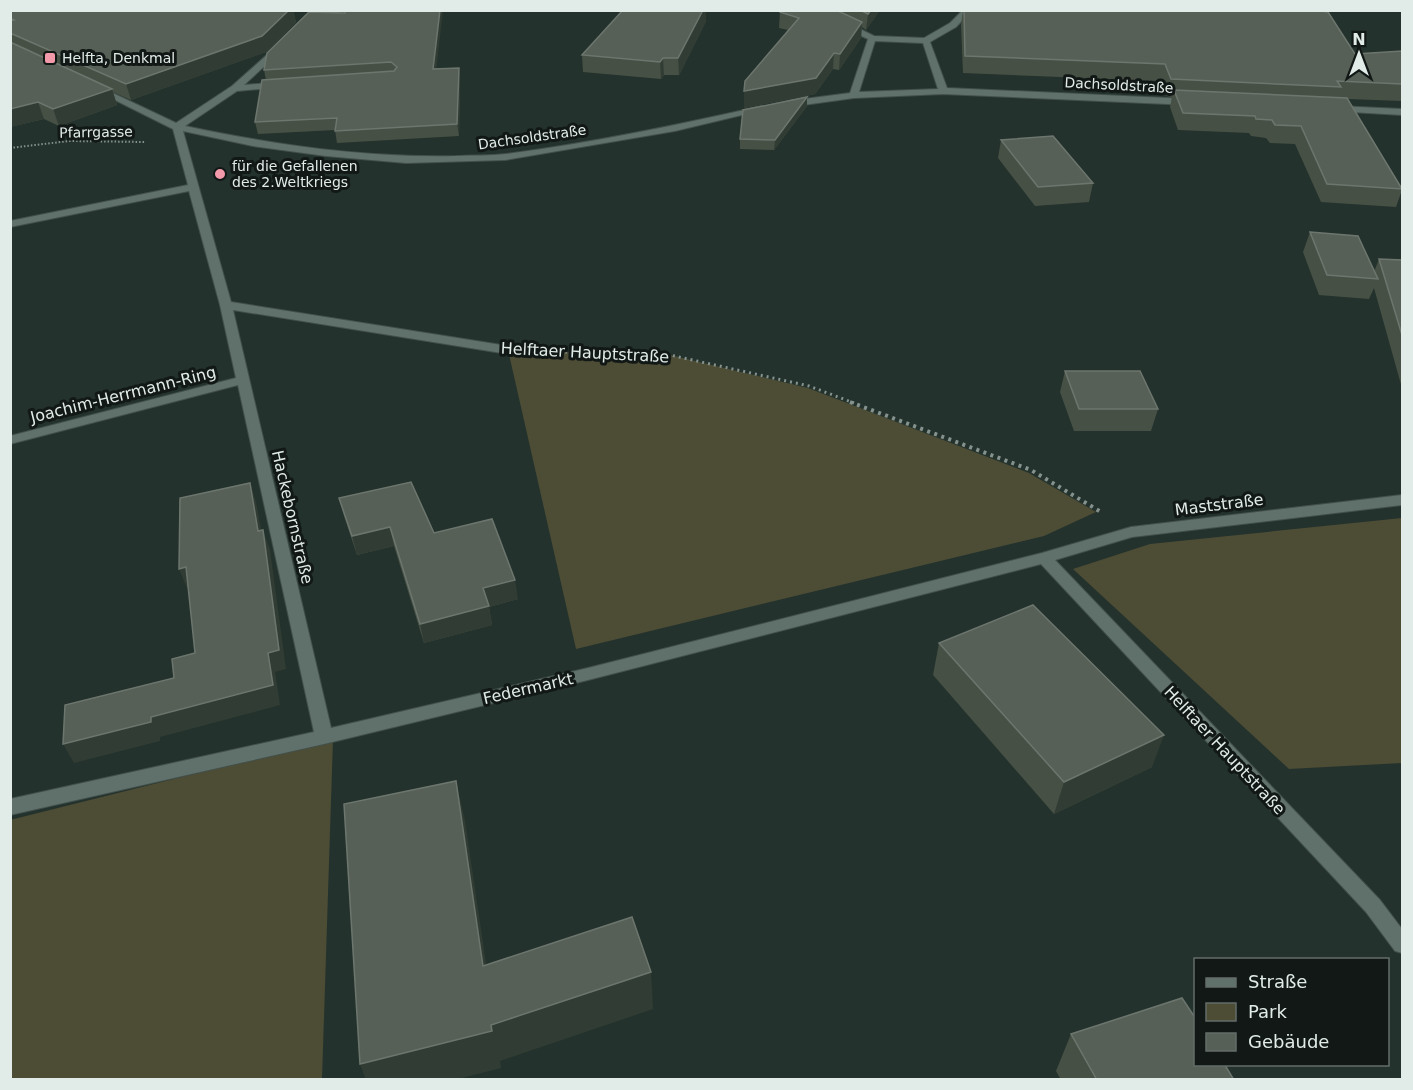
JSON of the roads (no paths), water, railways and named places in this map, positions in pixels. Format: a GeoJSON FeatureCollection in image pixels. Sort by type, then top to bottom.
{"type":"FeatureCollection","features":[{"type":"Feature","properties":{"kind":"street"},"geometry":{"type":"LineString","coordinates":[[834,20],[872,38],[926,41],[953,25],[968,10]]}},
{"type":"Feature","properties":{"kind":"street"},"geometry":{"type":"LineString","coordinates":[[854,95],[872,38]]}},
{"type":"Feature","properties":{"kind":"street"},"geometry":{"type":"LineString","coordinates":[[926,41],[943,91]]}},
{"type":"Feature","properties":{"kind":"street"},"geometry":{"type":"LineString","coordinates":[[226,305],[177,127],[235,88],[285,44]]}},
{"type":"Feature","properties":{"kind":"street"},"geometry":{"type":"LineString","coordinates":[[235,88],[292,84]]}},
{"type":"Feature","properties":{"kind":"street","name":"Dachsoldstraße"},"geometry":{"type":"LineString","coordinates":[[93,86],[177,127],[253,143],[326,153],[406,160],[506,157],[675,128],[801,101],[854,95],[943,91],[1201,102]]}},
{"type":"Feature","properties":{"kind":"street"},"geometry":{"type":"LineString","coordinates":[[1330,108],[1402,114]]}},
{"type":"Feature","properties":{"kind":"street"},"geometry":{"type":"LineString","coordinates":[[10,224],[194,187]]}},
{"type":"Feature","properties":{"kind":"street","name":"Helftaer Hauptstraße"},"geometry":{"type":"LineString","coordinates":[[226,305],[508,350]]}},
{"type":"Feature","properties":{"kind":"street","name":"Hackebornstraße"},"geometry":{"type":"LineString","coordinates":[[226,305],[324,737]]}},
{"type":"Feature","properties":{"kind":"street","name":"Joachim-Herrmann-Ring"},"geometry":{"type":"LineString","coordinates":[[10,440],[243,380]]}},
{"type":"Feature","properties":{"kind":"street","name":"Maststraße"},"geometry":{"type":"LineString","coordinates":[[1044,558],[1131,532],[1402,500]]}},
{"type":"Feature","properties":{"kind":"street","name":"Helftaer Hauptstraße"},"geometry":{"type":"LineString","coordinates":[[1044,558],[1373,906],[1402,944]]}},
{"type":"Feature","properties":{"kind":"street","name":"Federmarkt"},"geometry":{"type":"LineString","coordinates":[[10,807],[324,737],[1044,558]]}},
{"type":"Feature","properties":{"kind":"place","name":"Helfta, Denkmal"},"geometry":{"type":"Point","coordinates":[50,58]}},
{"type":"Feature","properties":{"kind":"place","name":"für die Gefallenen des 2.Weltkriegs"},"geometry":{"type":"Point","coordinates":[220,174]}}]}
